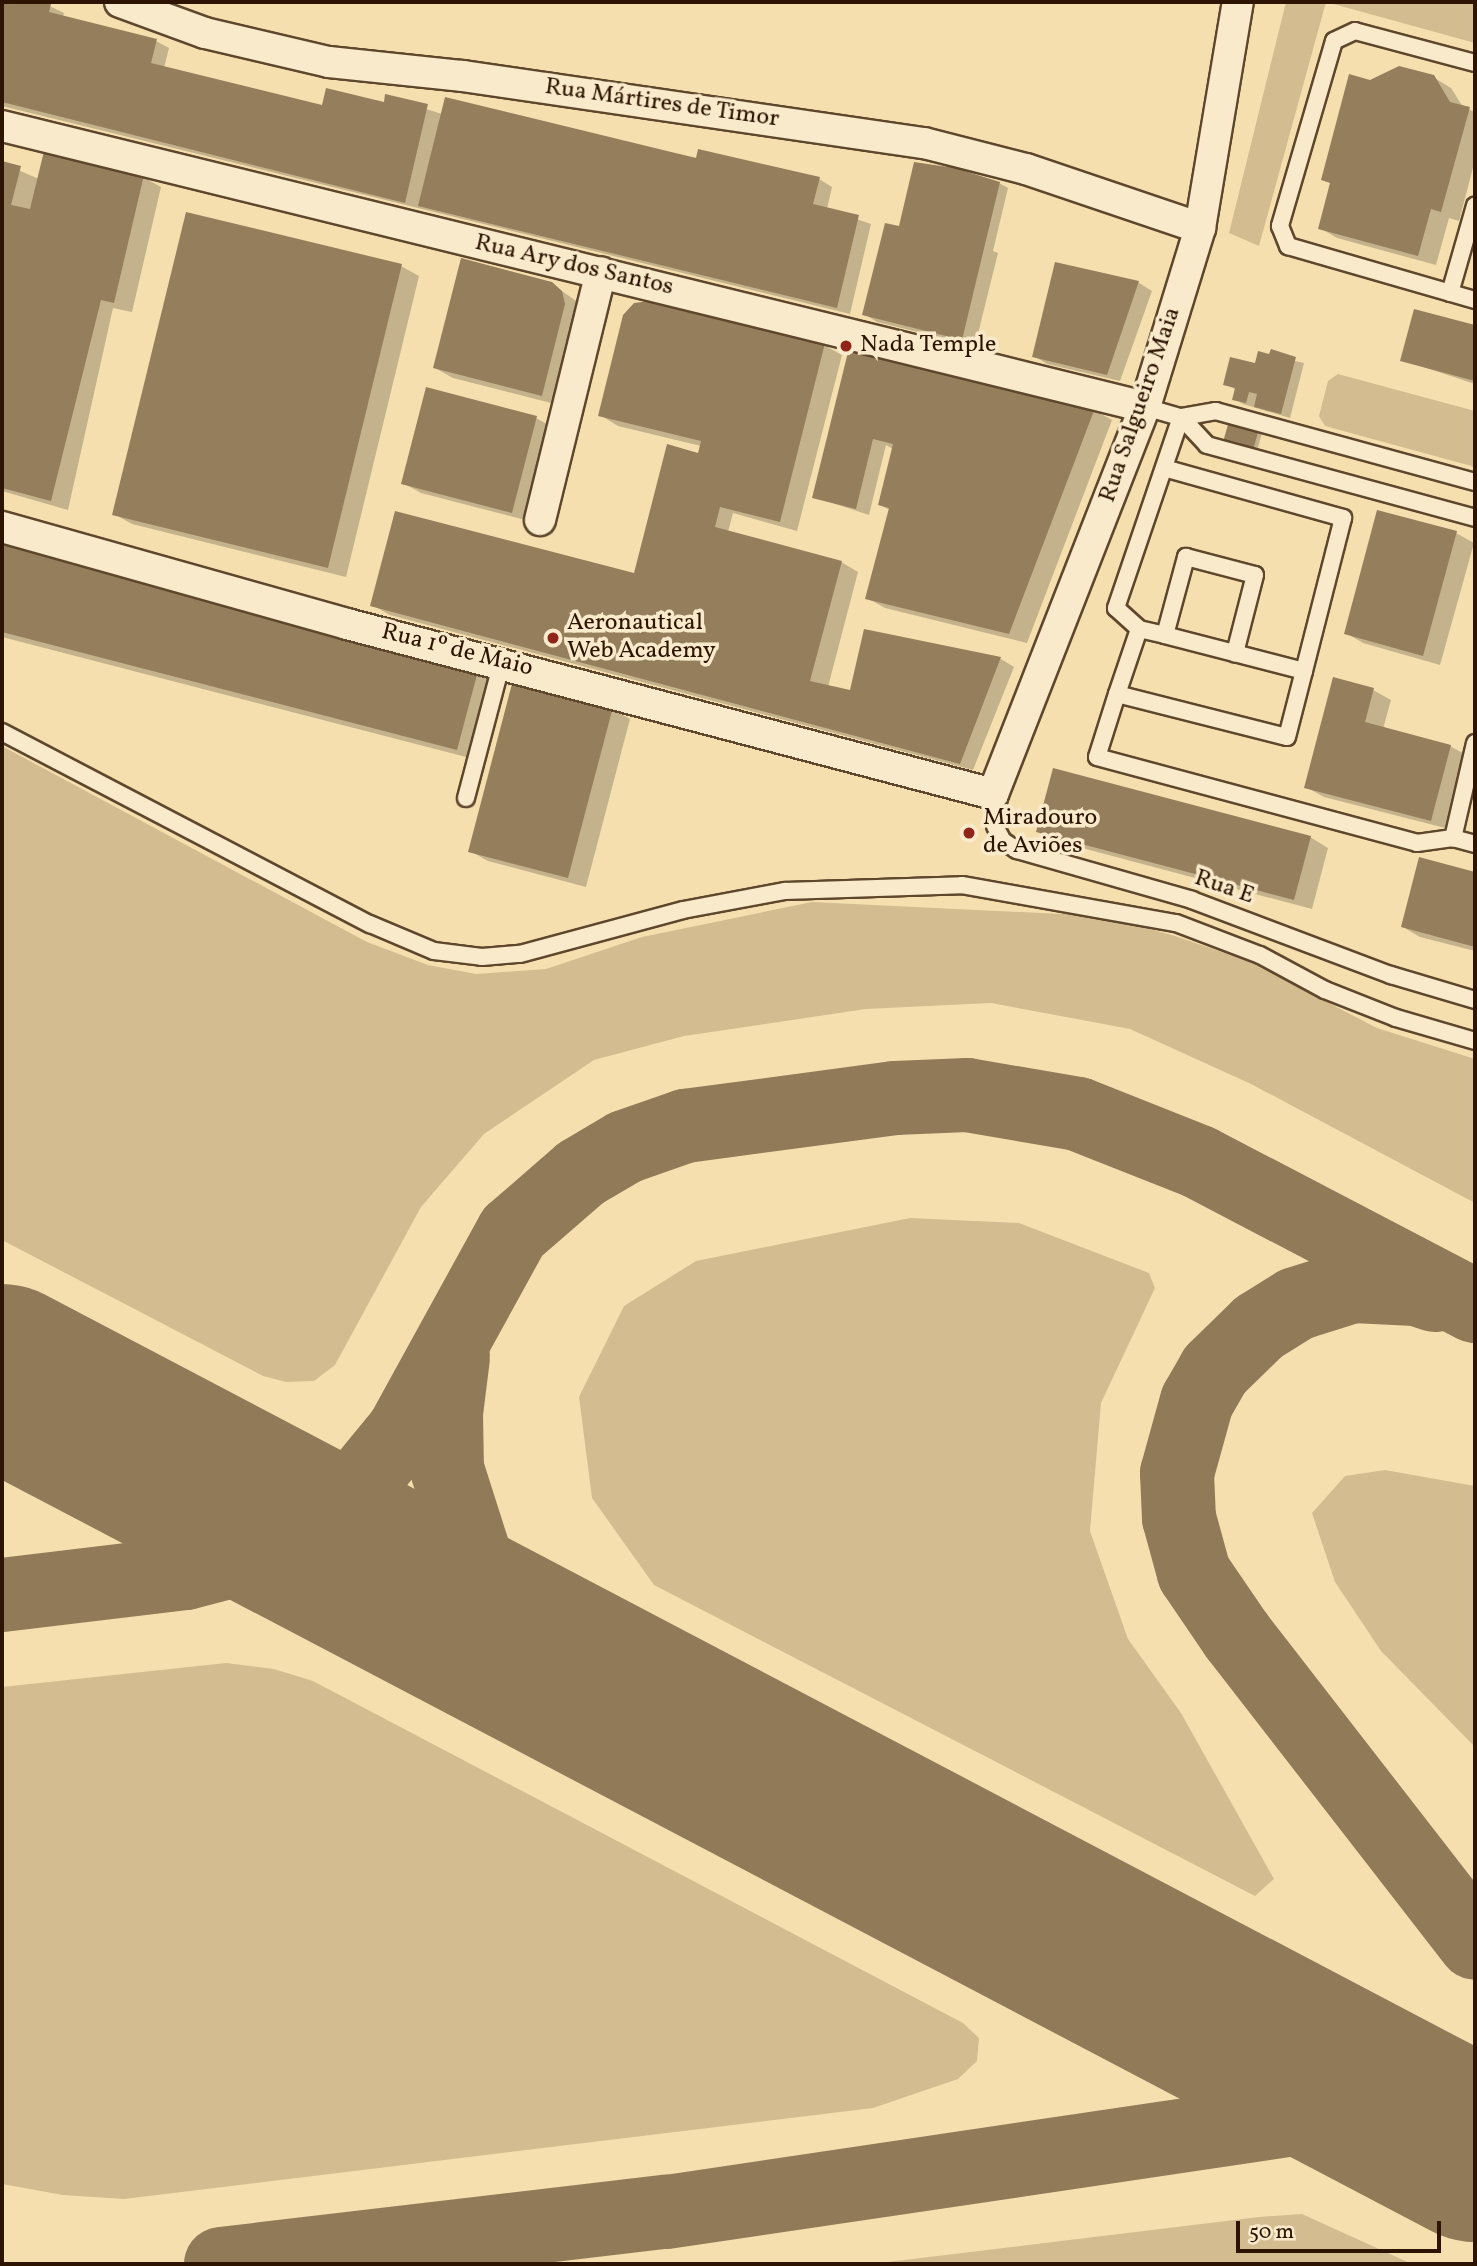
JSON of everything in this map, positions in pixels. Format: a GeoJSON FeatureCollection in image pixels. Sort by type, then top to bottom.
{"type":"FeatureCollection","features":[{"type":"Feature","properties":{"kind":"street","name":"Rua Mártires de Timor"},"geometry":{"type":"LineString","coordinates":[[120,2],[205,33],[329,62],[463,76],[924,143],[1026,169],[1200,228]]}},
{"type":"Feature","properties":{"kind":"street","name":"Rua Salgueiro Maia"},"geometry":{"type":"LineString","coordinates":[[993,794],[1145,407],[1200,228],[1238,2]]}},
{"type":"Feature","properties":{"kind":"street","name":"Rua Ary dos Santos"},"geometry":{"type":"LineString","coordinates":[[2,126],[1145,407]]}},
{"type":"Feature","properties":{"kind":"street"},"geometry":{"type":"LineString","coordinates":[[540,520],[601,272]]}},
{"type":"Feature","properties":{"kind":"street","name":"Rua 1º de Maio"},"geometry":{"type":"LineString","coordinates":[[2,527],[346,624],[502,662],[993,794]]}},
{"type":"Feature","properties":{"kind":"lane"},"geometry":{"type":"LineString","coordinates":[[1475,63],[1355,31],[1334,41],[1280,226],[1288,246],[1475,300]]}},
{"type":"Feature","properties":{"kind":"lane"},"geometry":{"type":"LineString","coordinates":[[1450,293],[1475,206]]}},
{"type":"Feature","properties":{"kind":"lane"},"geometry":{"type":"LineString","coordinates":[[1145,407],[1181,417],[1216,411],[1475,482]]}},
{"type":"Feature","properties":{"kind":"lane"},"geometry":{"type":"LineString","coordinates":[[1181,417],[1116,608],[1139,629],[1304,671]]}},
{"type":"Feature","properties":{"kind":"lane"},"geometry":{"type":"LineString","coordinates":[[1181,417],[1207,445],[1475,518]]}},
{"type":"Feature","properties":{"kind":"lane"},"geometry":{"type":"LineString","coordinates":[[1117,694],[1287,737],[1343,518],[1164,468]]}},
{"type":"Feature","properties":{"kind":"lane"},"geometry":{"type":"LineString","coordinates":[[1166,635],[1185,557],[1255,575],[1234,653]]}},
{"type":"Feature","properties":{"kind":"lane"},"geometry":{"type":"LineString","coordinates":[[1139,629],[1097,757],[1417,842],[1453,838],[1475,844]]}},
{"type":"Feature","properties":{"kind":"lane"},"geometry":{"type":"LineString","coordinates":[[466,798],[502,662]]}},
{"type":"Feature","properties":{"kind":"lane"},"geometry":{"type":"LineString","coordinates":[[2,732],[369,924],[434,951],[482,957],[520,954],[683,910],[785,891],[962,885],[1176,923],[1260,955],[1325,990],[1396,1018],[1475,1041]]}},
{"type":"Feature","properties":{"kind":"lane"},"geometry":{"type":"LineString","coordinates":[[1453,838],[1475,743]]}},
{"type":"Feature","properties":{"kind":"lane","name":"Rua E"},"geometry":{"type":"LineString","coordinates":[[993,794],[995,826],[1003,841],[1017,850],[1192,900],[1391,975],[1475,1000]]}},
{"type":"Feature","properties":{"kind":"shaded area"},"geometry":{"type":"Polygon","coordinates":[[[1286,2],[1326,2],[1259,246],[1229,233],[1286,2]]]}},
{"type":"Feature","properties":{"kind":"shaded area"},"geometry":{"type":"Polygon","coordinates":[[[1326,2],[1475,2],[1475,43],[1326,2]]]}},
{"type":"Feature","properties":{"kind":"shaded area"},"geometry":{"type":"Polygon","coordinates":[[[1338,374],[1475,411],[1475,467],[1325,426],[1319,416],[1328,381],[1338,374]]]}},
{"type":"Feature","properties":{"kind":"shaded area"},"geometry":{"type":"Polygon","coordinates":[[[2,746],[367,942],[428,965],[476,974],[546,969],[642,937],[812,902],[1103,916],[1175,936],[1248,961],[1377,1028],[1475,1059],[1475,1203],[1251,1084],[1130,1029],[991,1003],[866,1009],[684,1036],[594,1060],[484,1134],[421,1207],[335,1365],[314,1381],[286,1382],[263,1376],[2,1240],[2,746]]]}},
{"type":"Feature","properties":{"kind":"shaded area"},"geometry":{"type":"Polygon","coordinates":[[[910,1218],[1019,1223],[1149,1273],[1155,1288],[1101,1403],[1090,1531],[1128,1639],[1181,1713],[1274,1879],[1255,1896],[654,1585],[592,1498],[579,1397],[624,1306],[696,1261],[910,1218]]]}},
{"type":"Feature","properties":{"kind":"shaded area"},"geometry":{"type":"Polygon","coordinates":[[[1385,1470],[1475,1486],[1475,1747],[1381,1651],[1335,1582],[1312,1513],[1345,1476],[1385,1470]]]}},
{"type":"Feature","properties":{"kind":"shaded area"},"geometry":{"type":"Polygon","coordinates":[[[226,1663],[274,1669],[313,1681],[963,2023],[979,2038],[977,2061],[958,2079],[873,2108],[124,2199],[63,2195],[2,2184],[2,1687],[226,1663]]]}},
{"type":"Feature","properties":{"kind":"shaded area"},"geometry":{"type":"Polygon","coordinates":[[[1302,2214],[1412,2264],[871,2264],[1259,2217],[1302,2214]]]}},
{"type":"Feature","properties":{"kind":"building"},"geometry":{"type":"Polygon","coordinates":[[[2,2],[45,2],[51,4],[49,12],[157,39],[151,63],[322,105],[326,88],[384,102],[385,94],[428,104],[405,203],[2,102],[2,2]]]}},
{"type":"Feature","properties":{"kind":"building"},"geometry":{"type":"Polygon","coordinates":[[[1399,66],[1434,75],[1450,102],[1470,107],[1441,212],[1431,209],[1418,256],[1318,229],[1330,183],[1321,180],[1349,74],[1370,80],[1399,66]]]}},
{"type":"Feature","properties":{"kind":"building"},"geometry":{"type":"Polygon","coordinates":[[[445,97],[696,158],[698,149],[820,177],[813,204],[859,215],[837,308],[418,206],[445,97]]]}},
{"type":"Feature","properties":{"kind":"building"},"geometry":{"type":"Polygon","coordinates":[[[44,151],[144,175],[114,303],[101,300],[51,501],[2,488],[2,161],[21,166],[11,205],[30,209],[44,151]]]}},
{"type":"Feature","properties":{"kind":"building"},"geometry":{"type":"Polygon","coordinates":[[[914,162],[955,168],[1000,182],[962,340],[862,315],[885,223],[899,226],[914,162]]]}},
{"type":"Feature","properties":{"kind":"building"},"geometry":{"type":"Polygon","coordinates":[[[186,212],[402,264],[328,568],[112,515],[186,212]]]}},
{"type":"Feature","properties":{"kind":"building"},"geometry":{"type":"Polygon","coordinates":[[[461,258],[552,282],[562,291],[565,304],[542,396],[433,368],[461,258]]]}},
{"type":"Feature","properties":{"kind":"building"},"geometry":{"type":"Polygon","coordinates":[[[1055,262],[1139,281],[1107,375],[1032,357],[1055,262]]]}},
{"type":"Feature","properties":{"kind":"building"},"geometry":{"type":"Polygon","coordinates":[[[650,301],[825,343],[780,522],[720,507],[715,527],[842,561],[810,681],[850,690],[864,629],[1001,657],[960,764],[370,606],[395,511],[634,573],[667,444],[698,453],[701,441],[598,416],[623,315],[634,303],[650,301]]]}},
{"type":"Feature","properties":{"kind":"building"},"geometry":{"type":"Polygon","coordinates":[[[1414,309],[1475,325],[1475,381],[1400,361],[1414,309]]]}},
{"type":"Feature","properties":{"kind":"building"},"geometry":{"type":"Polygon","coordinates":[[[849,348],[1095,408],[1009,634],[865,599],[889,508],[878,505],[893,444],[873,439],[856,509],[812,498],[849,348]]]}},
{"type":"Feature","properties":{"kind":"building"},"geometry":{"type":"Polygon","coordinates":[[[1271,349],[1296,357],[1281,414],[1254,407],[1257,394],[1249,392],[1246,403],[1232,400],[1235,388],[1223,385],[1230,357],[1255,363],[1258,351],[1269,354],[1271,349]]]}},
{"type":"Feature","properties":{"kind":"building"},"geometry":{"type":"Polygon","coordinates":[[[426,387],[537,416],[512,513],[401,484],[426,387]]]}},
{"type":"Feature","properties":{"kind":"building"},"geometry":{"type":"Polygon","coordinates":[[[1229,421],[1259,429],[1253,450],[1223,442],[1229,421]]]}},
{"type":"Feature","properties":{"kind":"building"},"geometry":{"type":"Polygon","coordinates":[[[1377,510],[1457,531],[1423,656],[1344,634],[1377,510]]]}},
{"type":"Feature","properties":{"kind":"building"},"geometry":{"type":"Polygon","coordinates":[[[2,544],[478,671],[457,750],[2,632],[2,544]]]}},
{"type":"Feature","properties":{"kind":"building"},"geometry":{"type":"Polygon","coordinates":[[[1333,677],[1374,688],[1365,722],[1451,745],[1431,821],[1304,788],[1333,677]]]}},
{"type":"Feature","properties":{"kind":"building"},"geometry":{"type":"Polygon","coordinates":[[[513,680],[613,707],[568,878],[468,852],[513,680]]]}},
{"type":"Feature","properties":{"kind":"building"},"geometry":{"type":"Polygon","coordinates":[[[1053,768],[1311,836],[1294,900],[1036,832],[1053,768]]]}},
{"type":"Feature","properties":{"kind":"building"},"geometry":{"type":"Polygon","coordinates":[[[1419,857],[1475,872],[1475,947],[1401,927],[1419,857]]]}},
{"type":"Feature","properties":{"kind":"taxiway"},"geometry":{"type":"LineString","coordinates":[[2,1595],[186,1573],[239,1559],[299,1532],[352,1494],[403,1432],[513,1232],[581,1173],[625,1147],[685,1126],[895,1098],[967,1095],[1078,1114],[1199,1162],[1475,1306]]}},
{"type":"Feature","properties":{"kind":"taxiway"},"geometry":{"type":"LineString","coordinates":[[1435,1295],[1416,1289],[1353,1286],[1296,1304],[1259,1327],[1215,1370],[1197,1401],[1177,1473],[1179,1518],[1194,1573],[1237,1636],[1475,1943]]}},
{"type":"Feature","properties":{"kind":"taxiway"},"geometry":{"type":"LineString","coordinates":[[453,1357],[446,1413],[447,1469],[477,1563],[514,1620],[573,1676]]}},
{"type":"Feature","properties":{"kind":"taxiway"},"geometry":{"type":"LineString","coordinates":[[221,2264],[667,2212],[1389,2105]]}},
{"type":"Feature","properties":{"kind":"runway"},"geometry":{"type":"LineString","coordinates":[[2,1376],[1475,2150]]}},
{"type":"Feature","properties":{"kind":"place","name":"Nada Temple"},"geometry":{"type":"Point","coordinates":[846,346]}},
{"type":"Feature","properties":{"kind":"place","name":"Aeronautical Web Academy"},"geometry":{"type":"Point","coordinates":[553,638]}},
{"type":"Feature","properties":{"kind":"place","name":"Miradouro de Aviões"},"geometry":{"type":"Point","coordinates":[969,833]}}]}
